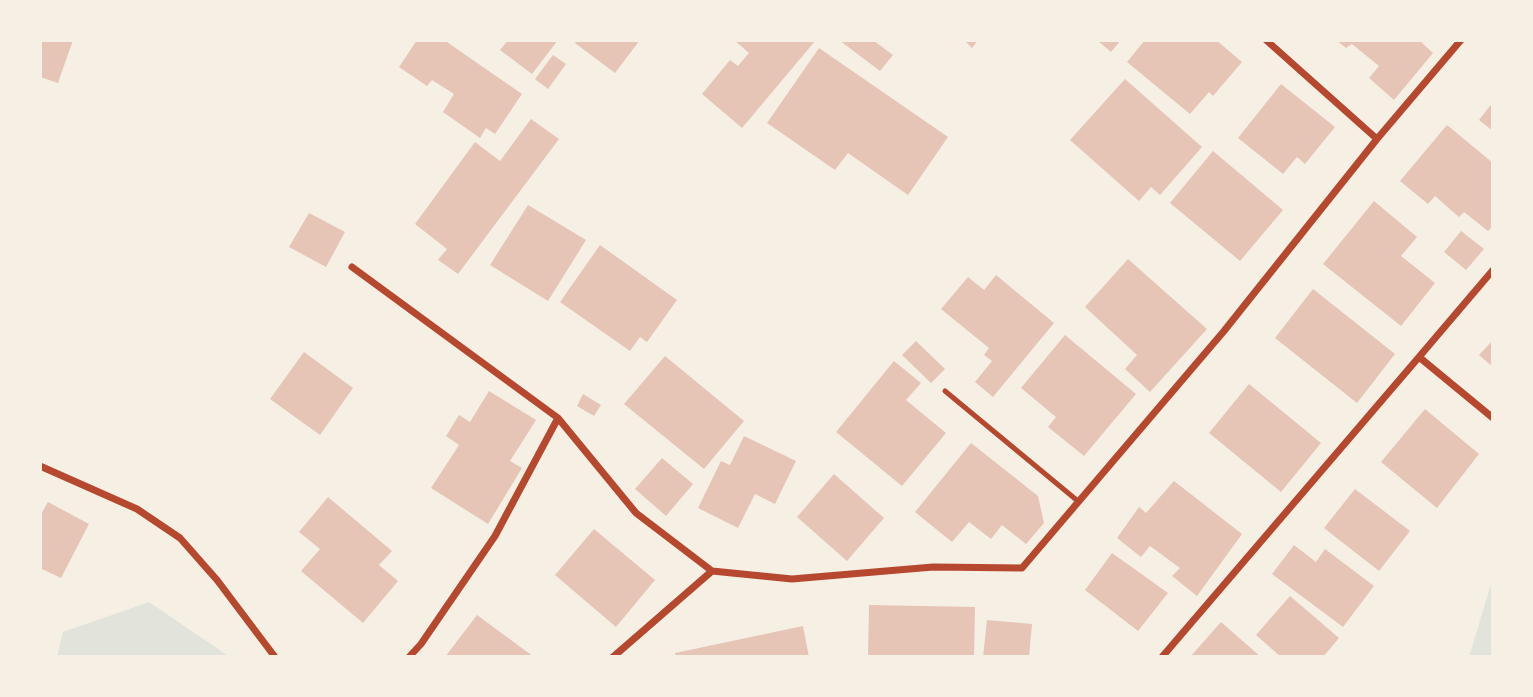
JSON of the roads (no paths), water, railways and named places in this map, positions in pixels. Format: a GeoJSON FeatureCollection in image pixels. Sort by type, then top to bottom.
{"type":"FeatureCollection","features":[{"type":"Feature","properties":{"kind":"street"},"geometry":{"type":"LineString","coordinates":[[1266,40],[1377,138]]}},
{"type":"Feature","properties":{"kind":"street"},"geometry":{"type":"LineString","coordinates":[[352,267],[558,418],[636,513],[712,571],[792,579],[933,567],[1022,568],[1224,331],[1377,138],[1461,40]]}},
{"type":"Feature","properties":{"kind":"street"},"geometry":{"type":"LineString","coordinates":[[1162,657],[1493,270]]}},
{"type":"Feature","properties":{"kind":"street"},"geometry":{"type":"LineString","coordinates":[[1419,357],[1493,418]]}},
{"type":"Feature","properties":{"kind":"street"},"geometry":{"type":"LineString","coordinates":[[409,657],[421,644],[495,536],[558,418]]}},
{"type":"Feature","properties":{"kind":"street"},"geometry":{"type":"LineString","coordinates":[[40,466],[137,509],[180,538],[217,580],[275,657]]}},
{"type":"Feature","properties":{"kind":"street"},"geometry":{"type":"LineString","coordinates":[[612,657],[712,571]]}},
{"type":"Feature","properties":{"kind":"lane"},"geometry":{"type":"LineString","coordinates":[[945,391],[1079,502]]}}]}
